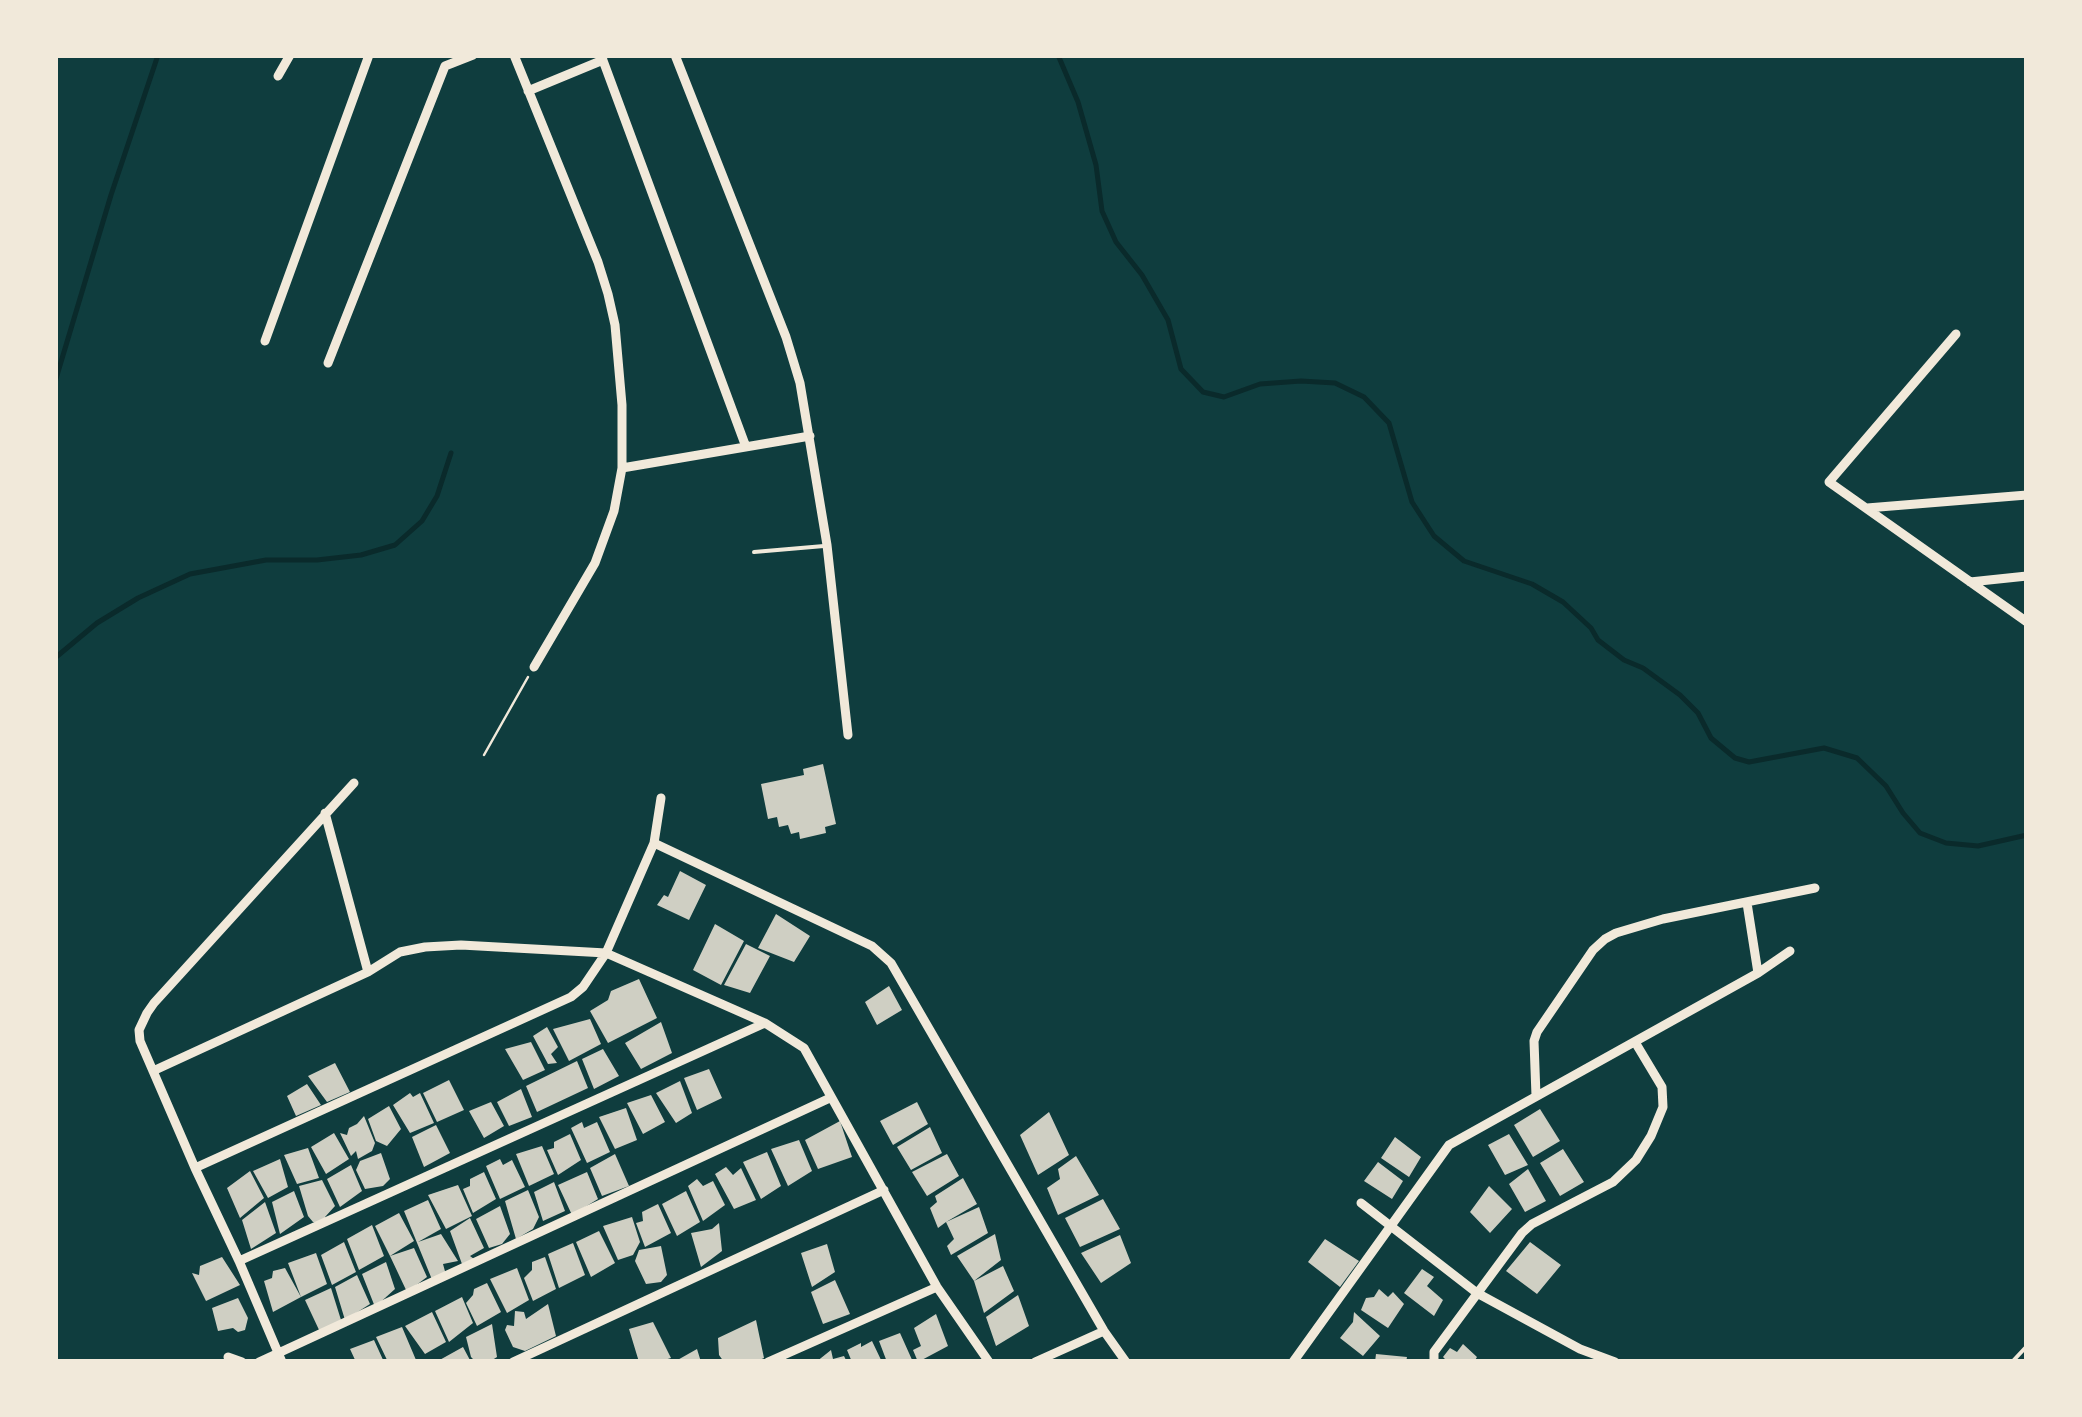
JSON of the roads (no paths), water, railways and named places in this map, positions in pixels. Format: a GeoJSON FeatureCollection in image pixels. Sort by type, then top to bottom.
{"type":"FeatureCollection","features":[{"type":"Feature","properties":{"kind":"street"},"geometry":{"type":"LineString","coordinates":[[278,76],[290,55]]}},
{"type":"Feature","properties":{"kind":"street"},"geometry":{"type":"LineString","coordinates":[[265,341],[370,55]]}},
{"type":"Feature","properties":{"kind":"street"},"geometry":{"type":"LineString","coordinates":[[328,364],[446,66],[441,55]]}},
{"type":"Feature","properties":{"kind":"street"},"geometry":{"type":"LineString","coordinates":[[446,66],[473,55]]}},
{"type":"Feature","properties":{"kind":"street"},"geometry":{"type":"LineString","coordinates":[[514,55],[598,262],[615,325],[620,365],[622,468],[614,511],[596,563],[534,666]]}},
{"type":"Feature","properties":{"kind":"street"},"geometry":{"type":"LineString","coordinates":[[675,55],[786,337],[800,383],[827,546],[848,735]]}},
{"type":"Feature","properties":{"kind":"street"},"geometry":{"type":"LineString","coordinates":[[528,92],[602,58],[746,447]]}},
{"type":"Feature","properties":{"kind":"street"},"geometry":{"type":"LineString","coordinates":[[1956,334],[1829,482],[2027,622]]}},
{"type":"Feature","properties":{"kind":"street"},"geometry":{"type":"LineString","coordinates":[[622,468],[810,436]]}},
{"type":"Feature","properties":{"kind":"street"},"geometry":{"type":"LineString","coordinates":[[1867,508],[2027,495]]}},
{"type":"Feature","properties":{"kind":"street"},"geometry":{"type":"LineString","coordinates":[[1970,582],[2027,576]]}},
{"type":"Feature","properties":{"kind":"street"},"geometry":{"type":"LineString","coordinates":[[280,1358],[140,1041],[139,1030],[146,1013],[354,783]]}},
{"type":"Feature","properties":{"kind":"street"},"geometry":{"type":"LineString","coordinates":[[195,1168],[571,997],[583,987],[606,953],[654,843],[661,798]]}},
{"type":"Feature","properties":{"kind":"street"},"geometry":{"type":"LineString","coordinates":[[325,814],[368,972]]}},
{"type":"Feature","properties":{"kind":"street"},"geometry":{"type":"LineString","coordinates":[[654,843],[872,946],[891,963],[1104,1331],[1126,1362]]}},
{"type":"Feature","properties":{"kind":"street"},"geometry":{"type":"LineString","coordinates":[[1536,1096],[1537,1032],[1604,939],[1663,919],[1815,888]]}},
{"type":"Feature","properties":{"kind":"street"},"geometry":{"type":"LineString","coordinates":[[1747,903],[1758,974]]}},
{"type":"Feature","properties":{"kind":"street"},"geometry":{"type":"LineString","coordinates":[[153,1071],[368,972],[400,952],[461,945],[606,953],[765,1023],[804,1048],[936,1287],[989,1362]]}},
{"type":"Feature","properties":{"kind":"street"},"geometry":{"type":"LineString","coordinates":[[1293,1362],[1450,1145],[1758,974],[1790,950]]}},
{"type":"Feature","properties":{"kind":"street"},"geometry":{"type":"LineString","coordinates":[[240,1262],[765,1023]]}},
{"type":"Feature","properties":{"kind":"street"},"geometry":{"type":"LineString","coordinates":[[1434,1362],[1434,1352],[1522,1233],[1612,1182],[1636,1160],[1663,1107],[1662,1086],[1635,1042]]}},
{"type":"Feature","properties":{"kind":"street"},"geometry":{"type":"LineString","coordinates":[[259,1362],[280,1358],[830,1098]]}},
{"type":"Feature","properties":{"kind":"street"},"geometry":{"type":"LineString","coordinates":[[513,1362],[884,1190]]}},
{"type":"Feature","properties":{"kind":"street"},"geometry":{"type":"LineString","coordinates":[[1361,1202],[1477,1293],[1580,1349],[1615,1362]]}},
{"type":"Feature","properties":{"kind":"street"},"geometry":{"type":"LineString","coordinates":[[768,1362],[936,1287]]}},
{"type":"Feature","properties":{"kind":"street"},"geometry":{"type":"LineString","coordinates":[[1035,1362],[1104,1331]]}},
{"type":"Feature","properties":{"kind":"street"},"geometry":{"type":"LineString","coordinates":[[228,1357],[242,1362]]}},
{"type":"Feature","properties":{"kind":"lane"},"geometry":{"type":"LineString","coordinates":[[754,552],[827,546]]}},
{"type":"Feature","properties":{"kind":"lane"},"geometry":{"type":"LineString","coordinates":[[2012,1362],[2027,1346]]}},
{"type":"Feature","properties":{"kind":"waterway"},"geometry":{"type":"LineString","coordinates":[[55,382],[158,55]]}},
{"type":"Feature","properties":{"kind":"waterway"},"geometry":{"type":"LineString","coordinates":[[1058,55],[1078,102],[1096,165],[1102,211],[1116,242],[1142,275],[1168,320],[1181,369],[1203,392],[1224,397],[1260,384],[1301,381],[1335,383],[1364,397],[1389,423],[1412,502],[1434,536],[1464,561],[1532,584],[1563,602],[1598,640],[1680,695],[1698,713],[1711,738],[1735,758],[1749,762],[1824,748],[1857,758],[1886,786],[1920,833],[1946,843],[1978,846],[2027,835]]}},
{"type":"Feature","properties":{"kind":"waterway"},"geometry":{"type":"LineString","coordinates":[[55,658],[97,623],[138,598],[190,574],[266,560],[361,555],[395,545],[422,521],[437,496],[451,453]]}}]}
